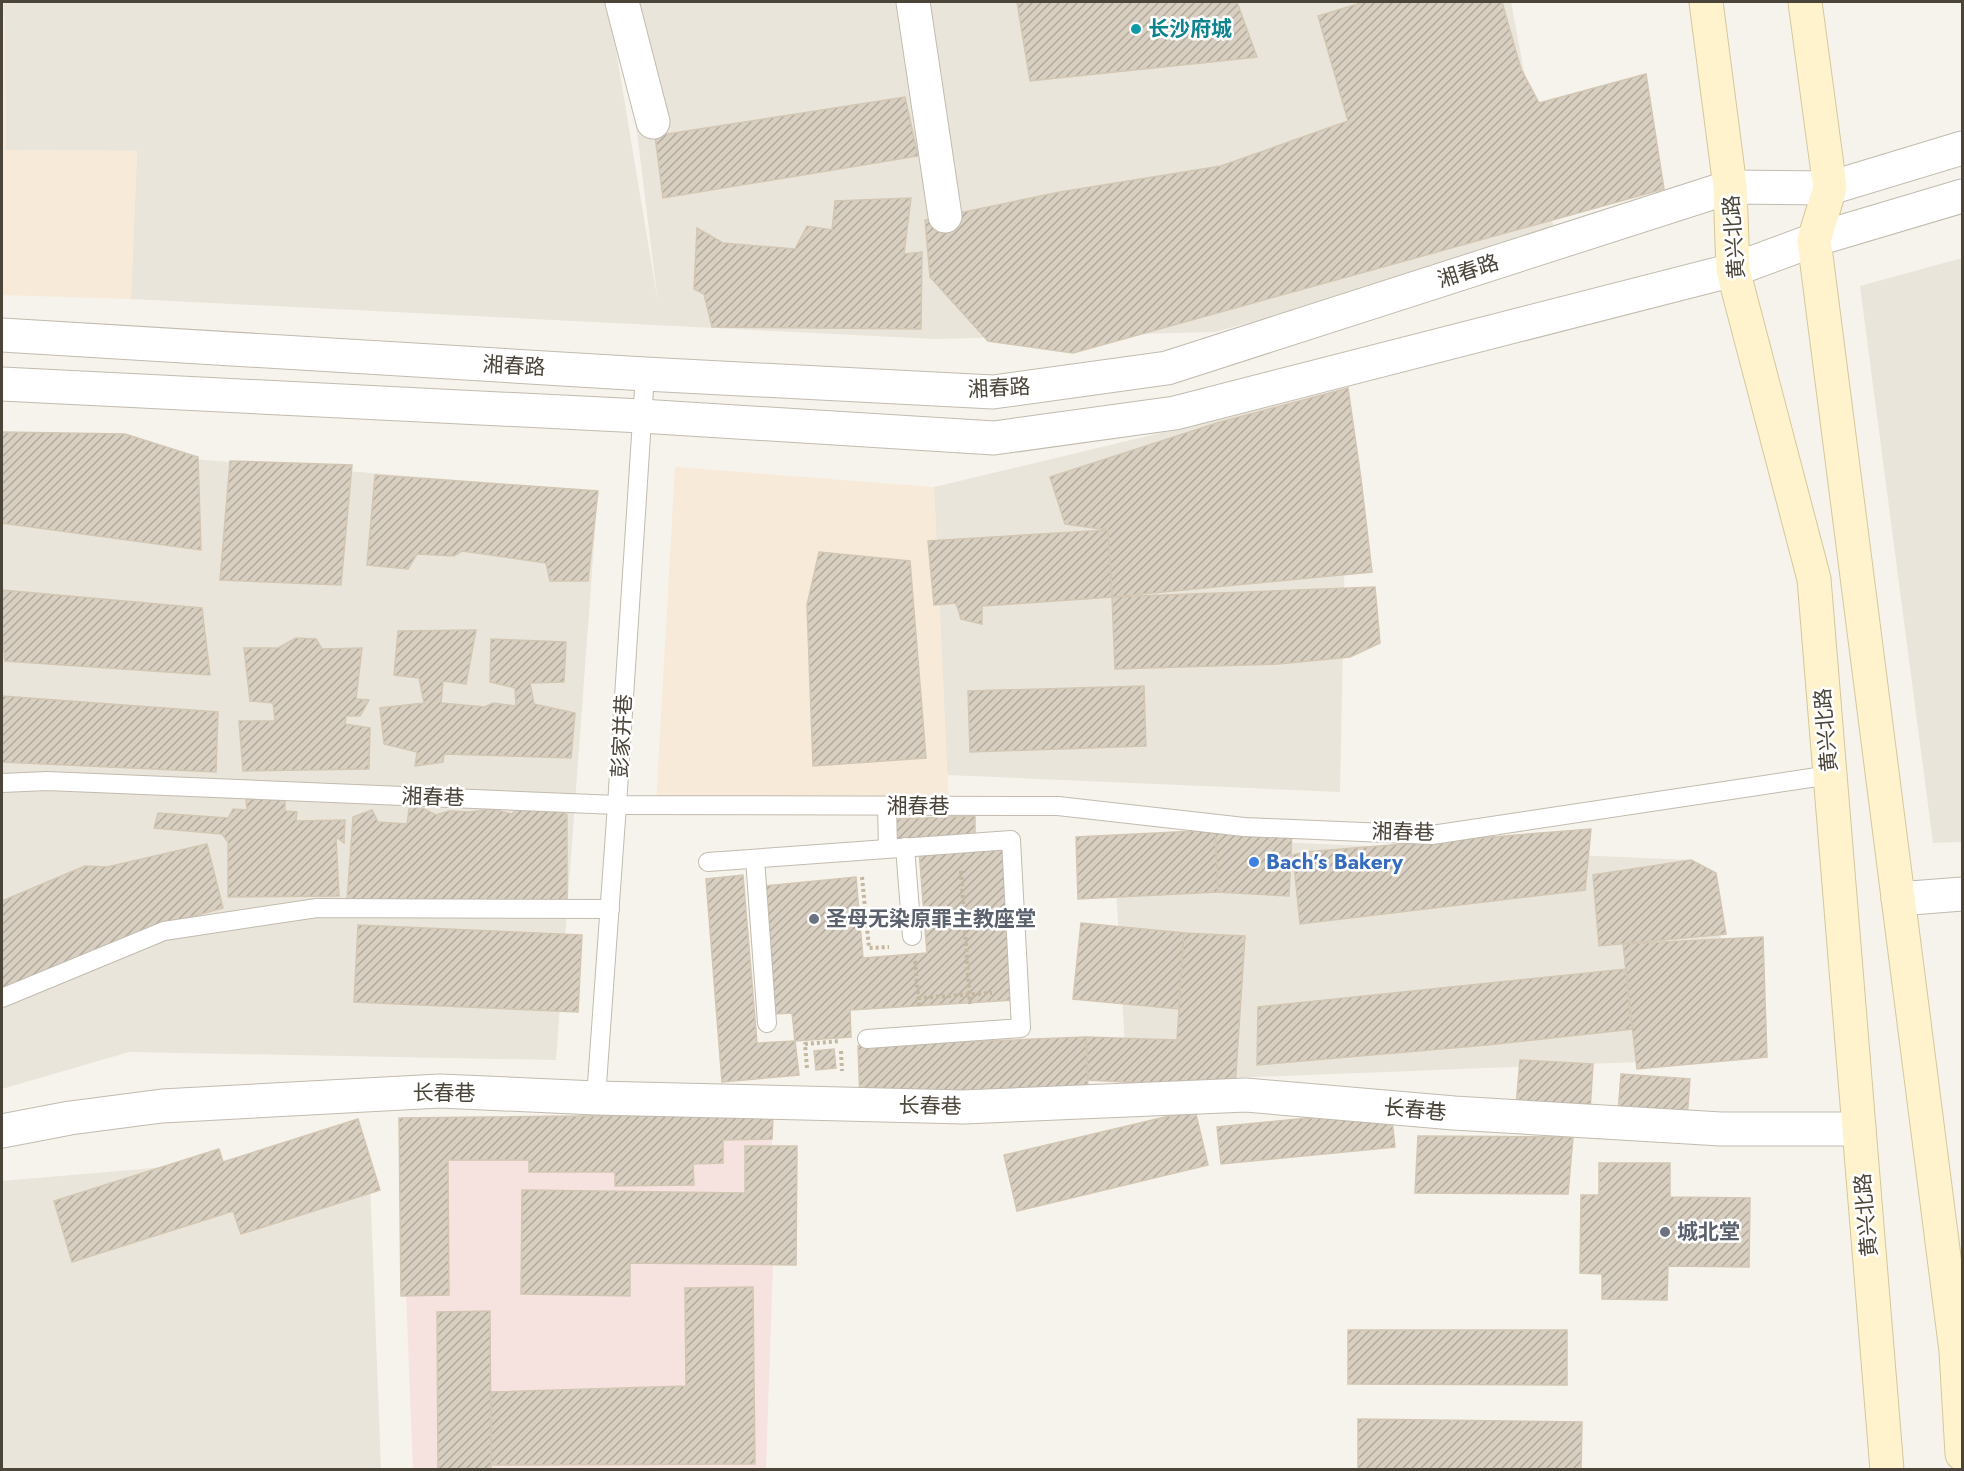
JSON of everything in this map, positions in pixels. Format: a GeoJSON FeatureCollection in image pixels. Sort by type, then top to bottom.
{"type":"FeatureCollection","features":[{"type":"Feature","properties":{"kind":"main road","name":"黄兴北路"},"geometry":{"type":"LineString","coordinates":[[1706,2],[1730,187],[1733,270],[1814,579],[1887,1470]]}},
{"type":"Feature","properties":{"kind":"main road"},"geometry":{"type":"LineString","coordinates":[[1805,2],[1830,188],[1814,240],[1956,1351],[1962,1454]]}},
{"type":"Feature","properties":{"kind":"street"},"geometry":{"type":"LineString","coordinates":[[622,2],[652,122]]}},
{"type":"Feature","properties":{"kind":"street"},"geometry":{"type":"LineString","coordinates":[[913,2],[945,216]]}},
{"type":"Feature","properties":{"kind":"street","name":"湘春路"},"geometry":{"type":"LineString","coordinates":[[2,335],[993,393],[1167,369],[1730,187],[1830,188],[1962,148]]}},
{"type":"Feature","properties":{"kind":"street","name":"湘春路"},"geometry":{"type":"LineString","coordinates":[[2,384],[641,416],[994,438],[1175,412],[1733,270],[1814,240],[1962,195]]}},
{"type":"Feature","properties":{"kind":"street"},"geometry":{"type":"LineString","coordinates":[[1898,899],[1962,894]]}},
{"type":"Feature","properties":{"kind":"street","name":"长春巷"},"geometry":{"type":"LineString","coordinates":[[2,1131],[70,1118],[162,1106],[440,1091],[596,1098],[963,1107],[1246,1095],[1454,1113],[1721,1129],[1859,1130]]}},
{"type":"Feature","properties":{"kind":"lane","name":"彭家并巷"},"geometry":{"type":"LineString","coordinates":[[596,1098],[645,374]]}},
{"type":"Feature","properties":{"kind":"lane","name":"湘春巷"},"geometry":{"type":"LineString","coordinates":[[2,783],[47,780],[617,805],[1058,806],[1244,827],[1432,835],[1830,775]]}},
{"type":"Feature","properties":{"kind":"lane"},"geometry":{"type":"LineString","coordinates":[[887,806],[913,940]]}},
{"type":"Feature","properties":{"kind":"lane"},"geometry":{"type":"LineString","coordinates":[[708,862],[1011,840],[1021,1028],[867,1039]]}},
{"type":"Feature","properties":{"kind":"lane"},"geometry":{"type":"LineString","coordinates":[[755,859],[767,1023]]}},
{"type":"Feature","properties":{"kind":"lane"},"geometry":{"type":"LineString","coordinates":[[2,998],[164,931],[306,910],[610,909]]}},
{"type":"Feature","properties":{"kind":"path"},"geometry":{"type":"LineString","coordinates":[[960,843],[972,1032]]}},
{"type":"Feature","properties":{"kind":"path"},"geometry":{"type":"LineString","coordinates":[[860,850],[869,948],[913,940],[921,1035]]}},
{"type":"Feature","properties":{"kind":"path"},"geometry":{"type":"LineString","coordinates":[[918,998],[1019,991]]}},
{"type":"Feature","properties":{"kind":"path"},"geometry":{"type":"LineString","coordinates":[[808,1077],[805,1044],[867,1039]]}},
{"type":"Feature","properties":{"kind":"path"},"geometry":{"type":"LineString","coordinates":[[840,1041],[842,1074]]}},
{"type":"Feature","properties":{"kind":"shaded area"},"geometry":{"type":"Polygon","coordinates":[[[2,2],[4,2],[6,150],[137,151],[131,299],[2,295],[2,2]]]}},
{"type":"Feature","properties":{"kind":"shaded area"},"geometry":{"type":"Polygon","coordinates":[[[4,2],[608,2],[658,303],[621,2],[1511,2],[1555,236],[1215,332],[935,339],[131,299],[137,151],[6,150],[4,2]]]}},
{"type":"Feature","properties":{"kind":"shaded area"},"geometry":{"type":"Polygon","coordinates":[[[1962,258],[1962,842],[1933,843],[1860,286],[1962,258]]]}},
{"type":"Feature","properties":{"kind":"shaded area"},"geometry":{"type":"Polygon","coordinates":[[[1348,388],[1340,792],[947,775],[934,487],[1348,388]]]}},
{"type":"Feature","properties":{"kind":"shaded area"},"geometry":{"type":"Polygon","coordinates":[[[2,444],[598,491],[556,1060],[129,1052],[2,1089],[2,444]]]}},
{"type":"Feature","properties":{"kind":"shaded area"},"geometry":{"type":"Polygon","coordinates":[[[675,467],[934,487],[949,806],[656,805],[675,467]]]}},
{"type":"Feature","properties":{"kind":"shaded area"},"geometry":{"type":"Polygon","coordinates":[[[1113,835],[1691,860],[1767,1057],[1127,1082],[1113,835]]]}},
{"type":"Feature","properties":{"kind":"shaded area"},"geometry":{"type":"Polygon","coordinates":[[[399,1119],[772,1139],[773,1264],[766,1469],[413,1469],[399,1119]]]}},
{"type":"Feature","properties":{"kind":"shaded area"},"geometry":{"type":"Polygon","coordinates":[[[369,1155],[381,1469],[2,1470],[2,1181],[223,1162],[369,1155]]]}},
{"type":"Feature","properties":{"kind":"building"},"geometry":{"type":"Polygon","coordinates":[[[1017,2],[1237,2],[1257,57],[1030,81],[1017,2]]]}},
{"type":"Feature","properties":{"kind":"building"},"geometry":{"type":"Polygon","coordinates":[[[1364,2],[1502,2],[1521,69],[1539,103],[1646,74],[1664,189],[1073,353],[988,341],[930,277],[925,220],[1060,192],[1221,166],[1348,121],[1318,16],[1364,2]]]}},
{"type":"Feature","properties":{"kind":"building"},"geometry":{"type":"Polygon","coordinates":[[[905,97],[918,156],[663,198],[655,136],[905,97]]]}},
{"type":"Feature","properties":{"kind":"building"},"geometry":{"type":"Polygon","coordinates":[[[911,198],[904,254],[922,252],[921,329],[712,327],[704,294],[694,289],[697,228],[723,243],[795,249],[807,226],[832,230],[835,201],[911,198]]]}},
{"type":"Feature","properties":{"kind":"building"},"geometry":{"type":"Polygon","coordinates":[[[1348,388],[1372,572],[1112,597],[1108,530],[1065,524],[1050,477],[1220,422],[1348,388]]]}},
{"type":"Feature","properties":{"kind":"building"},"geometry":{"type":"Polygon","coordinates":[[[2,432],[125,434],[198,457],[201,550],[2,523],[2,432]]]}},
{"type":"Feature","properties":{"kind":"building"},"geometry":{"type":"Polygon","coordinates":[[[230,461],[352,465],[341,585],[220,580],[230,461]]]}},
{"type":"Feature","properties":{"kind":"building"},"geometry":{"type":"Polygon","coordinates":[[[375,475],[598,491],[588,581],[550,581],[546,563],[462,551],[454,556],[417,554],[408,569],[367,565],[375,475]]]}},
{"type":"Feature","properties":{"kind":"building"},"geometry":{"type":"Polygon","coordinates":[[[1108,530],[1112,597],[982,606],[982,624],[961,619],[956,603],[934,605],[928,541],[1108,530]]]}},
{"type":"Feature","properties":{"kind":"building"},"geometry":{"type":"Polygon","coordinates":[[[819,552],[910,561],[926,758],[813,766],[807,605],[819,552]]]}},
{"type":"Feature","properties":{"kind":"building"},"geometry":{"type":"Polygon","coordinates":[[[1375,587],[1380,643],[1350,657],[1278,664],[1115,669],[1112,597],[1375,587]]]}},
{"type":"Feature","properties":{"kind":"building"},"geometry":{"type":"Polygon","coordinates":[[[2,590],[202,608],[210,675],[5,661],[2,634],[2,590]]]}},
{"type":"Feature","properties":{"kind":"building"},"geometry":{"type":"Polygon","coordinates":[[[476,630],[466,684],[443,681],[441,703],[485,707],[493,703],[516,706],[515,688],[490,682],[491,639],[566,642],[564,682],[530,683],[534,704],[575,713],[571,758],[444,754],[443,762],[415,766],[417,752],[384,744],[380,708],[424,703],[419,678],[394,675],[398,631],[476,630]]]}},
{"type":"Feature","properties":{"kind":"building"},"geometry":{"type":"Polygon","coordinates":[[[296,638],[316,639],[322,649],[362,648],[356,699],[369,700],[360,716],[346,716],[345,724],[370,728],[369,769],[243,771],[239,721],[275,721],[273,703],[250,701],[244,648],[278,648],[296,638]]]}},
{"type":"Feature","properties":{"kind":"building"},"geometry":{"type":"Polygon","coordinates":[[[1144,686],[1146,746],[970,752],[968,691],[1144,686]]]}},
{"type":"Feature","properties":{"kind":"building"},"geometry":{"type":"Polygon","coordinates":[[[2,696],[218,712],[216,772],[2,762],[2,696]]]}},
{"type":"Feature","properties":{"kind":"building"},"geometry":{"type":"Polygon","coordinates":[[[285,798],[285,811],[297,812],[296,821],[345,820],[344,843],[336,837],[339,896],[228,897],[228,842],[222,834],[154,828],[158,813],[228,818],[233,809],[247,810],[246,799],[285,798]]]}},
{"type":"Feature","properties":{"kind":"building"},"geometry":{"type":"Polygon","coordinates":[[[410,802],[436,815],[449,811],[469,812],[492,809],[512,814],[520,804],[546,803],[567,815],[567,901],[347,900],[353,817],[372,810],[378,822],[407,824],[410,802]]]}},
{"type":"Feature","properties":{"kind":"building"},"geometry":{"type":"Polygon","coordinates":[[[975,816],[975,837],[895,840],[894,819],[975,816]]]}},
{"type":"Feature","properties":{"kind":"building"},"geometry":{"type":"Polygon","coordinates":[[[1591,829],[1585,890],[1300,924],[1293,855],[1304,852],[1591,829]]]}},
{"type":"Feature","properties":{"kind":"building","name":"Bach’s Bakery"},"geometry":{"type":"Polygon","coordinates":[[[1215,830],[1292,832],[1289,896],[1218,892],[1215,830]]]}},
{"type":"Feature","properties":{"kind":"building"},"geometry":{"type":"Polygon","coordinates":[[[1215,830],[1218,892],[1078,899],[1076,837],[1215,830]]]}},
{"type":"Feature","properties":{"kind":"building","name":"圣母无染原罪主教座堂"},"geometry":{"type":"Polygon","coordinates":[[[1002,843],[1014,1000],[850,1010],[851,1037],[795,1041],[792,1013],[775,1014],[765,886],[856,877],[863,958],[927,953],[919,850],[1002,843]]]}},
{"type":"Feature","properties":{"kind":"building"},"geometry":{"type":"Polygon","coordinates":[[[207,844],[223,908],[176,921],[2,998],[2,901],[85,866],[107,867],[207,844]]]}},
{"type":"Feature","properties":{"kind":"building"},"geometry":{"type":"Polygon","coordinates":[[[1691,860],[1716,873],[1726,934],[1599,946],[1593,875],[1691,860]]]}},
{"type":"Feature","properties":{"kind":"building"},"geometry":{"type":"Polygon","coordinates":[[[743,875],[757,1043],[795,1041],[799,1075],[722,1082],[706,879],[743,875]]]}},
{"type":"Feature","properties":{"kind":"building"},"geometry":{"type":"Polygon","coordinates":[[[1081,923],[1184,933],[1179,1009],[1073,999],[1081,923]]]}},
{"type":"Feature","properties":{"kind":"building"},"geometry":{"type":"Polygon","coordinates":[[[358,925],[582,935],[578,1012],[354,1002],[358,925]]]}},
{"type":"Feature","properties":{"kind":"building"},"geometry":{"type":"Polygon","coordinates":[[[1184,933],[1245,936],[1235,1088],[1088,1080],[1086,1037],[1177,1040],[1184,933]]]}},
{"type":"Feature","properties":{"kind":"building"},"geometry":{"type":"Polygon","coordinates":[[[1763,937],[1767,1057],[1637,1069],[1623,944],[1763,937]]]}},
{"type":"Feature","properties":{"kind":"building"},"geometry":{"type":"Polygon","coordinates":[[[1626,969],[1633,1029],[1487,1045],[1257,1065],[1258,1007],[1626,969]]]}},
{"type":"Feature","properties":{"kind":"building"},"geometry":{"type":"Polygon","coordinates":[[[1086,1037],[1088,1090],[860,1099],[858,1046],[1086,1037]]]}},
{"type":"Feature","properties":{"kind":"building"},"geometry":{"type":"Polygon","coordinates":[[[834,1049],[836,1068],[816,1070],[814,1051],[834,1049]]]}},
{"type":"Feature","properties":{"kind":"building"},"geometry":{"type":"Polygon","coordinates":[[[1520,1060],[1593,1064],[1590,1111],[1516,1106],[1520,1060]]]}},
{"type":"Feature","properties":{"kind":"building"},"geometry":{"type":"Polygon","coordinates":[[[1621,1074],[1690,1079],[1687,1118],[1618,1114],[1621,1074]]]}},
{"type":"Feature","properties":{"kind":"building"},"geometry":{"type":"Polygon","coordinates":[[[1195,1110],[1208,1165],[1017,1211],[1004,1155],[1195,1110]]]}},
{"type":"Feature","properties":{"kind":"building"},"geometry":{"type":"Polygon","coordinates":[[[1391,1110],[1395,1147],[1221,1164],[1217,1127],[1391,1110]]]}},
{"type":"Feature","properties":{"kind":"building"},"geometry":{"type":"Polygon","coordinates":[[[773,1114],[772,1139],[723,1140],[723,1163],[693,1164],[694,1185],[615,1186],[615,1172],[529,1172],[529,1160],[448,1160],[449,1295],[401,1296],[399,1118],[773,1114]]]}},
{"type":"Feature","properties":{"kind":"building"},"geometry":{"type":"Polygon","coordinates":[[[358,1119],[380,1190],[241,1234],[233,1211],[72,1262],[54,1201],[219,1149],[223,1162],[358,1119]]]}},
{"type":"Feature","properties":{"kind":"building"},"geometry":{"type":"Polygon","coordinates":[[[1418,1136],[1573,1137],[1568,1194],[1415,1193],[1418,1136]]]}},
{"type":"Feature","properties":{"kind":"building"},"geometry":{"type":"Polygon","coordinates":[[[745,1146],[797,1146],[796,1265],[630,1263],[630,1296],[521,1294],[522,1190],[745,1193],[745,1146]]]}},
{"type":"Feature","properties":{"kind":"building","name":"城北堂"},"geometry":{"type":"Polygon","coordinates":[[[1599,1163],[1670,1163],[1670,1197],[1750,1198],[1749,1267],[1668,1266],[1667,1300],[1602,1299],[1602,1274],[1580,1273],[1581,1195],[1599,1195],[1599,1163]]]}},
{"type":"Feature","properties":{"kind":"building"},"geometry":{"type":"Polygon","coordinates":[[[753,1287],[755,1464],[491,1465],[491,1392],[686,1386],[685,1288],[753,1287]]]}},
{"type":"Feature","properties":{"kind":"building"},"geometry":{"type":"Polygon","coordinates":[[[490,1311],[491,1470],[438,1470],[437,1312],[490,1311]]]}},
{"type":"Feature","properties":{"kind":"building"},"geometry":{"type":"Polygon","coordinates":[[[1348,1330],[1567,1330],[1567,1385],[1348,1384],[1348,1330]]]}},
{"type":"Feature","properties":{"kind":"building"},"geometry":{"type":"Polygon","coordinates":[[[1358,1419],[1582,1422],[1581,1470],[1358,1470],[1358,1419]]]}},
{"type":"Feature","properties":{"kind":"place","name":"长沙府城"},"geometry":{"type":"Point","coordinates":[1136,29]}},
{"type":"Feature","properties":{"kind":"place","name":"Bach’s Bakery"},"geometry":{"type":"Point","coordinates":[1254,862]}},
{"type":"Feature","properties":{"kind":"place","name":"圣母无染原罪主教座堂"},"geometry":{"type":"Point","coordinates":[814,919]}},
{"type":"Feature","properties":{"kind":"place","name":"城北堂"},"geometry":{"type":"Point","coordinates":[1665,1232]}}]}
